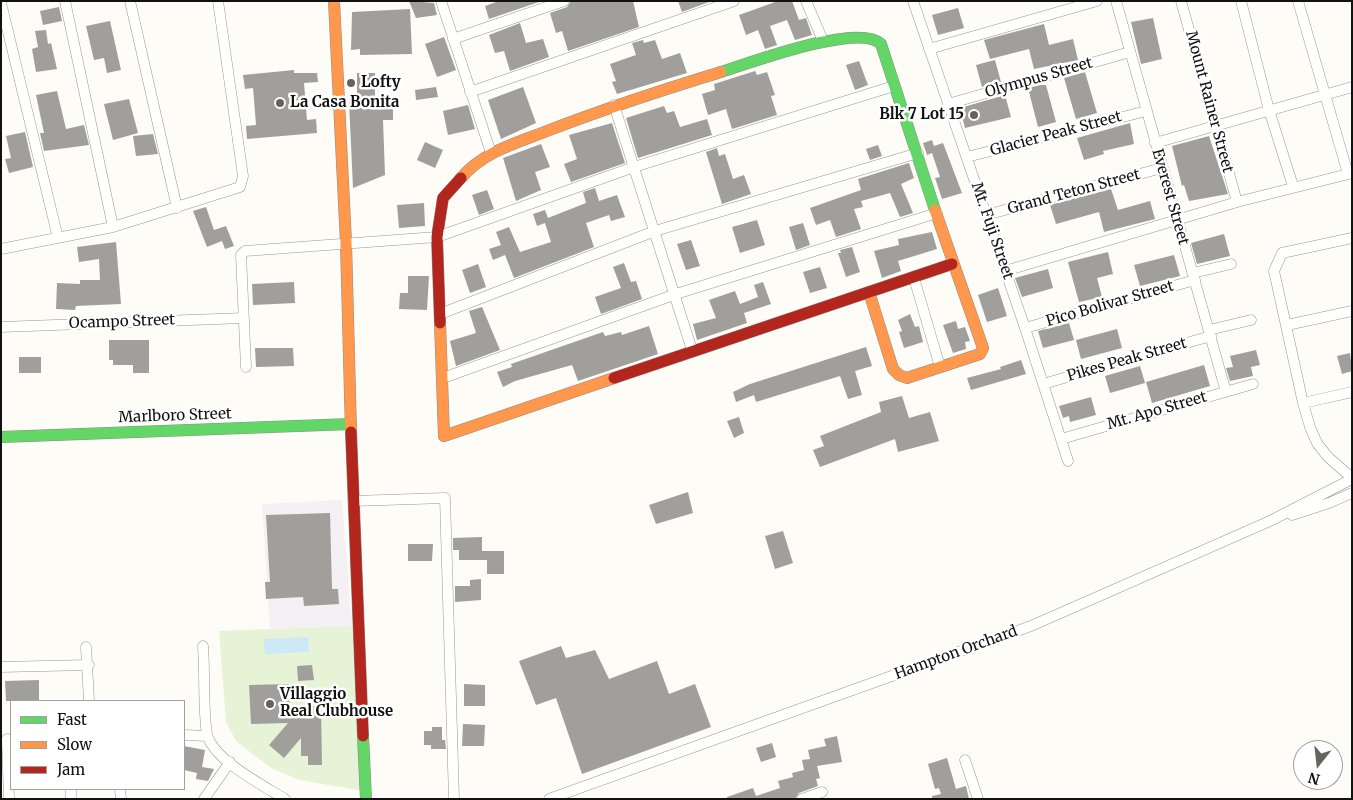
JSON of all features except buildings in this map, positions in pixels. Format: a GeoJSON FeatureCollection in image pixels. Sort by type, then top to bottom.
{"type":"FeatureCollection","features":[{"type":"Feature","properties":{"kind":"street"},"geometry":{"type":"LineString","coordinates":[[65,1],[113,227]]}},
{"type":"Feature","properties":{"kind":"street"},"geometry":{"type":"LineString","coordinates":[[130,1],[177,208]]}},
{"type":"Feature","properties":{"kind":"street"},"geometry":{"type":"LineString","coordinates":[[1,249],[113,227],[240,188],[243,182],[218,1]]}},
{"type":"Feature","properties":{"kind":"street"},"geometry":{"type":"LineString","coordinates":[[334,1],[346,243],[352,501],[366,799]]}},
{"type":"Feature","properties":{"kind":"street"},"geometry":{"type":"LineString","coordinates":[[440,1],[491,153]]}},
{"type":"Feature","properties":{"kind":"street"},"geometry":{"type":"LineString","coordinates":[[453,39],[564,1]]}},
{"type":"Feature","properties":{"kind":"street"},"geometry":{"type":"LineString","coordinates":[[470,92],[734,1]]}},
{"type":"Feature","properties":{"kind":"street"},"geometry":{"type":"LineString","coordinates":[[806,1],[823,41]]}},
{"type":"Feature","properties":{"kind":"street","name":"Mt. Fuji Street"},"geometry":{"type":"LineString","coordinates":[[913,1],[1025,328],[1068,461]]}},
{"type":"Feature","properties":{"kind":"street"},"geometry":{"type":"LineString","coordinates":[[929,49],[1097,1]]}},
{"type":"Feature","properties":{"kind":"street","name":"Everest Street"},"geometry":{"type":"LineString","coordinates":[[1116,1],[1176,220],[1226,392]]}},
{"type":"Feature","properties":{"kind":"street","name":"Mount Rainer Street"},"geometry":{"type":"LineString","coordinates":[[1181,1],[1237,202]]}},
{"type":"Feature","properties":{"kind":"street"},"geometry":{"type":"LineString","coordinates":[[1241,1],[1269,110],[1293,186]]}},
{"type":"Feature","properties":{"kind":"street"},"geometry":{"type":"LineString","coordinates":[[1005,271],[1293,186],[1350,173],[1323,95],[1298,1]]}},
{"type":"Feature","properties":{"kind":"street"},"geometry":{"type":"LineString","coordinates":[[1,3],[58,238]]}},
{"type":"Feature","properties":{"kind":"street"},"geometry":{"type":"LineString","coordinates":[[868,292],[893,369],[897,373],[907,378],[980,354],[983,348],[952,264],[918,153],[881,44],[876,39],[866,37],[823,41],[614,105],[491,153],[468,169],[443,198],[438,237],[444,436],[692,350],[952,264]]}},
{"type":"Feature","properties":{"kind":"street","name":"Olympus Street"},"geometry":{"type":"LineString","coordinates":[[948,104],[1130,52]]}},
{"type":"Feature","properties":{"kind":"street"},"geometry":{"type":"LineString","coordinates":[[246,367],[243,252],[438,237],[634,167],[894,86]]}},
{"type":"Feature","properties":{"kind":"street"},"geometry":{"type":"LineString","coordinates":[[1155,142],[1352,87]]}},
{"type":"Feature","properties":{"kind":"street"},"geometry":{"type":"LineString","coordinates":[[614,105],[676,294],[692,350]]}},
{"type":"Feature","properties":{"kind":"street","name":"Glacier Peak Street"},"geometry":{"type":"LineString","coordinates":[[967,157],[1146,111]]}},
{"type":"Feature","properties":{"kind":"street"},"geometry":{"type":"LineString","coordinates":[[440,314],[655,231],[918,153]]}},
{"type":"Feature","properties":{"kind":"street","name":"Grand Teton Street"},"geometry":{"type":"LineString","coordinates":[[986,215],[1162,168]]}},
{"type":"Feature","properties":{"kind":"street"},"geometry":{"type":"LineString","coordinates":[[443,378],[676,294],[937,213]]}},
{"type":"Feature","properties":{"kind":"street"},"geometry":{"type":"LineString","coordinates":[[1352,238],[1282,253],[1274,271],[1303,403],[1317,443],[1328,457],[1352,479]]}},
{"type":"Feature","properties":{"kind":"street","name":"Pico Bolivar Street"},"geometry":{"type":"LineString","coordinates":[[1025,328],[1232,264]]}},
{"type":"Feature","properties":{"kind":"street"},"geometry":{"type":"LineString","coordinates":[[914,278],[940,367]]}},
{"type":"Feature","properties":{"kind":"street"},"geometry":{"type":"LineString","coordinates":[[1287,324],[1352,310]]}},
{"type":"Feature","properties":{"kind":"street","name":"Ocampo Street"},"geometry":{"type":"LineString","coordinates":[[1,327],[244,318]]}},
{"type":"Feature","properties":{"kind":"street","name":"Pikes Peak Street"},"geometry":{"type":"LineString","coordinates":[[1043,384],[1251,320]]}},
{"type":"Feature","properties":{"kind":"street","name":"Mt. Apo Street"},"geometry":{"type":"LineString","coordinates":[[1061,439],[1253,384]]}},
{"type":"Feature","properties":{"kind":"street"},"geometry":{"type":"LineString","coordinates":[[1303,403],[1352,392]]}},
{"type":"Feature","properties":{"kind":"street","name":"Marlboro Street"},"geometry":{"type":"LineString","coordinates":[[1,437],[351,424]]}},
{"type":"Feature","properties":{"kind":"street","name":"Hampton Orchard"},"geometry":{"type":"LineString","coordinates":[[549,799],[1031,626],[1270,521],[1352,479]]}},
{"type":"Feature","properties":{"kind":"street"},"geometry":{"type":"LineString","coordinates":[[1270,521],[1329,503],[1352,493]]}},
{"type":"Feature","properties":{"kind":"street"},"geometry":{"type":"LineString","coordinates":[[352,501],[445,498],[454,799]]}},
{"type":"Feature","properties":{"kind":"street"},"geometry":{"type":"LineString","coordinates":[[203,646],[208,736],[220,754],[256,783],[286,799]]}},
{"type":"Feature","properties":{"kind":"street"},"geometry":{"type":"LineString","coordinates":[[86,647],[89,665],[89,700]]}},
{"type":"Feature","properties":{"kind":"street"},"geometry":{"type":"LineString","coordinates":[[1,667],[89,665]]}},
{"type":"Feature","properties":{"kind":"street"},"geometry":{"type":"LineString","coordinates":[[185,735],[208,736]]}},
{"type":"Feature","properties":{"kind":"street"},"geometry":{"type":"LineString","coordinates":[[7,739],[8,799]]}},
{"type":"Feature","properties":{"kind":"street"},"geometry":{"type":"LineString","coordinates":[[966,760],[978,799]]}},
{"type":"Feature","properties":{"kind":"street"},"geometry":{"type":"LineString","coordinates":[[204,799],[230,762]]}},
{"type":"Feature","properties":{"kind":"street"},"geometry":{"type":"LineString","coordinates":[[802,799],[822,792]]}},
{"type":"Feature","properties":{"kind":"shaded area"},"geometry":{"type":"Polygon","coordinates":[[[342,500],[352,626],[270,629],[262,504],[342,500]]]}},
{"type":"Feature","properties":{"kind":"green space"},"geometry":{"type":"Polygon","coordinates":[[[352,626],[364,791],[299,780],[271,768],[236,741],[226,722],[219,631],[352,626]]]}},
{"type":"Feature","properties":{"kind":"water"},"geometry":{"type":"Polygon","coordinates":[[[308,637],[309,652],[265,654],[264,639],[308,637]]]}},
{"type":"Feature","properties":{"kind":"traffic: fast"},"geometry":{"type":"LineString","coordinates":[[721,72],[779,53],[828,41],[851,38],[869,39],[881,44],[935,210]]}},
{"type":"Feature","properties":{"kind":"traffic: fast"},"geometry":{"type":"LineString","coordinates":[[1,437],[351,424]]}},
{"type":"Feature","properties":{"kind":"traffic: fast"},"geometry":{"type":"LineString","coordinates":[[363,736],[366,799]]}},
{"type":"Feature","properties":{"kind":"traffic: slow"},"geometry":{"type":"LineString","coordinates":[[334,1],[346,243],[351,432]]}},
{"type":"Feature","properties":{"kind":"traffic: slow"},"geometry":{"type":"LineString","coordinates":[[461,178],[479,161],[512,144],[612,107],[721,72]]}},
{"type":"Feature","properties":{"kind":"traffic: slow"},"geometry":{"type":"LineString","coordinates":[[869,292],[893,369],[899,375],[907,378],[980,354],[983,348],[935,210]]}},
{"type":"Feature","properties":{"kind":"traffic: slow"},"geometry":{"type":"LineString","coordinates":[[440,323],[444,436],[614,378]]}},
{"type":"Feature","properties":{"kind":"traffic: jam"},"geometry":{"type":"LineString","coordinates":[[440,323],[437,237],[443,198],[461,178]]}},
{"type":"Feature","properties":{"kind":"traffic: jam"},"geometry":{"type":"LineString","coordinates":[[614,378],[952,264]]}},
{"type":"Feature","properties":{"kind":"traffic: jam"},"geometry":{"type":"LineString","coordinates":[[351,432],[363,736]]}},
{"type":"Feature","properties":{"kind":"place","name":"Lofty"},"geometry":{"type":"Point","coordinates":[351,83]}},
{"type":"Feature","properties":{"kind":"place","name":"La Casa Bonita"},"geometry":{"type":"Point","coordinates":[280,103]}},
{"type":"Feature","properties":{"kind":"place","name":"Blk 7 Lot 15"},"geometry":{"type":"Point","coordinates":[974,115]}},
{"type":"Feature","properties":{"kind":"place","name":"Villaggio Real Clubhouse"},"geometry":{"type":"Point","coordinates":[270,704]}}]}
